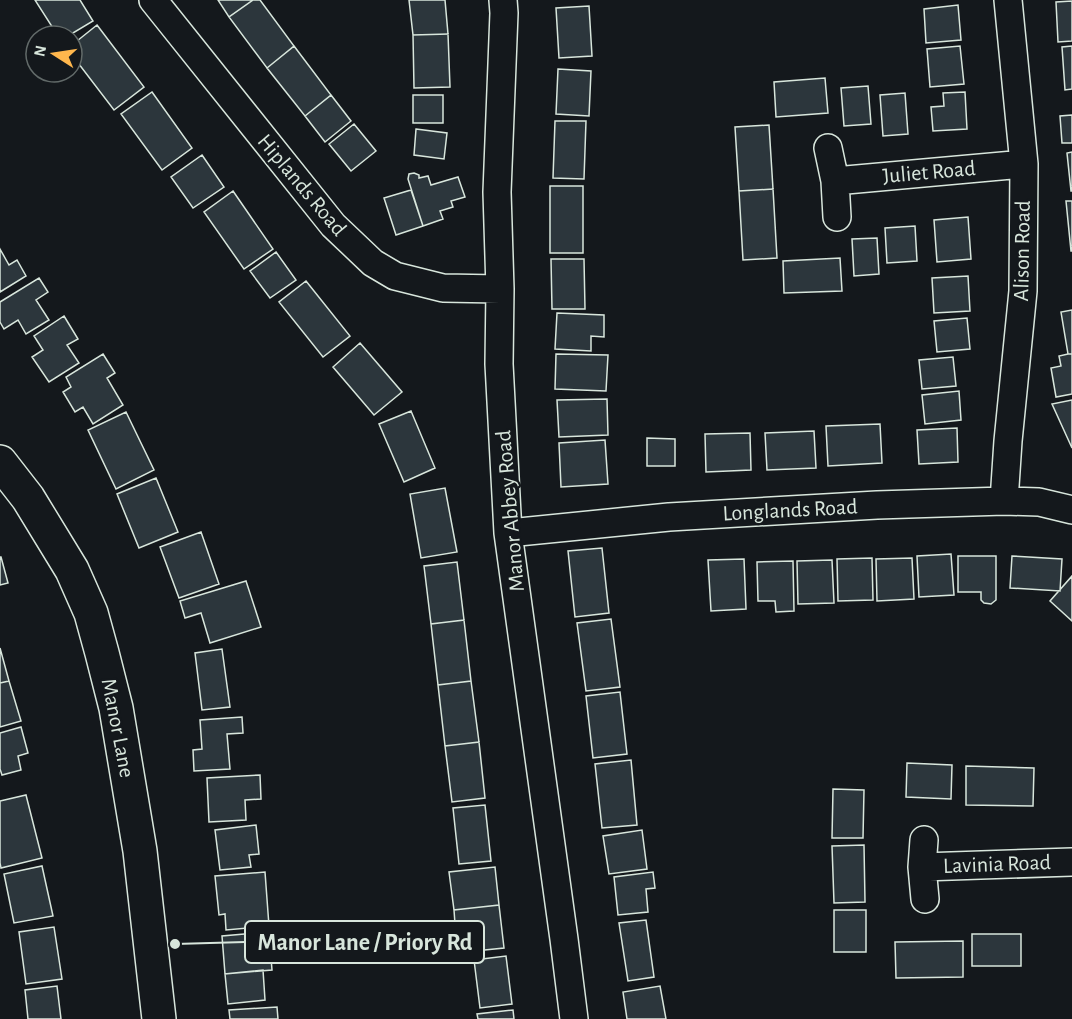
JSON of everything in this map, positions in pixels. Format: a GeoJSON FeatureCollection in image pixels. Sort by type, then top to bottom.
{"type":"FeatureCollection","features":[{"type":"Feature","properties":{"kind":"main road","name":"Manor Lane"},"geometry":{"type":"LineString","coordinates":[[0,462],[28,498],[50,533],[72,570],[91,613],[116,708],[140,851],[159,1019]]}},
{"type":"Feature","properties":{"kind":"street","name":"Hiplands Road"},"geometry":{"type":"LineString","coordinates":[[153,0],[333,225],[374,263],[395,276],[443,288],[500,290]]}},
{"type":"Feature","properties":{"kind":"street","name":"Manor Abbey Road"},"geometry":{"type":"LineString","coordinates":[[503,0],[497,192],[500,364],[508,533],[574,1019]]}},
{"type":"Feature","properties":{"kind":"street","name":"Alison Road"},"geometry":{"type":"LineString","coordinates":[[1004,501],[1023,291],[1024,164],[1008,0]]}},
{"type":"Feature","properties":{"kind":"street"},"geometry":{"type":"LineString","coordinates":[[828,148],[835,181],[837,217]]}},
{"type":"Feature","properties":{"kind":"street","name":"Juliet Road"},"geometry":{"type":"LineString","coordinates":[[835,181],[1024,164]]}},
{"type":"Feature","properties":{"kind":"street","name":"Longlands Road"},"geometry":{"type":"LineString","coordinates":[[508,533],[680,516],[877,505],[1004,501],[1039,502],[1072,510]]}},
{"type":"Feature","properties":{"kind":"street","name":"Lavinia Road"},"geometry":{"type":"LineString","coordinates":[[924,840],[922,867],[925,899]]}},
{"type":"Feature","properties":{"kind":"street","name":"Lavinia Road"},"geometry":{"type":"LineString","coordinates":[[922,867],[1072,862]]}},
{"type":"Feature","properties":{"kind":"building"},"geometry":{"type":"Polygon","coordinates":[[[35,0],[80,0],[93,21],[84,26],[84,24],[50,24],[35,0]]]}},
{"type":"Feature","properties":{"kind":"building"},"geometry":{"type":"Polygon","coordinates":[[[218,0],[253,0],[229,17],[218,0]]]}},
{"type":"Feature","properties":{"kind":"building"},"geometry":{"type":"Polygon","coordinates":[[[253,0],[260,0],[294,46],[267,68],[229,17],[253,0]]]}},
{"type":"Feature","properties":{"kind":"building"},"geometry":{"type":"Polygon","coordinates":[[[409,0],[445,0],[448,34],[413,35],[409,0]]]}},
{"type":"Feature","properties":{"kind":"building"},"geometry":{"type":"Polygon","coordinates":[[[1072,1],[1072,41],[1058,42],[1056,2],[1072,1]]]}},
{"type":"Feature","properties":{"kind":"building"},"geometry":{"type":"Polygon","coordinates":[[[958,5],[961,40],[926,43],[924,9],[958,5]]]}},
{"type":"Feature","properties":{"kind":"building"},"geometry":{"type":"Polygon","coordinates":[[[589,6],[592,56],[559,58],[556,8],[589,6]]]}},
{"type":"Feature","properties":{"kind":"building"},"geometry":{"type":"Polygon","coordinates":[[[97,25],[144,87],[114,110],[84,71],[84,35],[97,25]]]}},
{"type":"Feature","properties":{"kind":"building"},"geometry":{"type":"Polygon","coordinates":[[[448,34],[450,87],[414,88],[413,35],[448,34]]]}},
{"type":"Feature","properties":{"kind":"building"},"geometry":{"type":"Polygon","coordinates":[[[294,46],[331,95],[305,116],[267,68],[294,46]]]}},
{"type":"Feature","properties":{"kind":"building"},"geometry":{"type":"Polygon","coordinates":[[[960,46],[964,84],[930,87],[927,49],[960,46]]]}},
{"type":"Feature","properties":{"kind":"building"},"geometry":{"type":"Polygon","coordinates":[[[1072,46],[1072,89],[1065,90],[1062,47],[1072,46]]]}},
{"type":"Feature","properties":{"kind":"building"},"geometry":{"type":"Polygon","coordinates":[[[558,69],[591,71],[589,116],[556,114],[558,69]]]}},
{"type":"Feature","properties":{"kind":"building"},"geometry":{"type":"Polygon","coordinates":[[[825,78],[828,113],[776,117],[774,82],[825,78]]]}},
{"type":"Feature","properties":{"kind":"building"},"geometry":{"type":"Polygon","coordinates":[[[868,86],[871,124],[844,126],[841,88],[868,86]]]}},
{"type":"Feature","properties":{"kind":"building"},"geometry":{"type":"Polygon","coordinates":[[[152,92],[192,148],[162,170],[121,114],[152,92]]]}},
{"type":"Feature","properties":{"kind":"building"},"geometry":{"type":"Polygon","coordinates":[[[965,92],[967,129],[933,131],[931,107],[944,106],[943,93],[965,92]]]}},
{"type":"Feature","properties":{"kind":"building"},"geometry":{"type":"Polygon","coordinates":[[[905,93],[908,134],[883,136],[880,95],[905,93]]]}},
{"type":"Feature","properties":{"kind":"building"},"geometry":{"type":"Polygon","coordinates":[[[331,95],[351,121],[325,142],[305,116],[331,95]]]}},
{"type":"Feature","properties":{"kind":"building"},"geometry":{"type":"Polygon","coordinates":[[[413,95],[443,95],[443,123],[413,123],[413,95]]]}},
{"type":"Feature","properties":{"kind":"building"},"geometry":{"type":"Polygon","coordinates":[[[1072,115],[1072,143],[1062,143],[1060,116],[1072,115]]]}},
{"type":"Feature","properties":{"kind":"building"},"geometry":{"type":"Polygon","coordinates":[[[555,121],[586,121],[584,179],[553,178],[555,121]]]}},
{"type":"Feature","properties":{"kind":"building"},"geometry":{"type":"Polygon","coordinates":[[[354,124],[376,151],[351,171],[329,144],[354,124]]]}},
{"type":"Feature","properties":{"kind":"building"},"geometry":{"type":"Polygon","coordinates":[[[769,125],[773,189],[739,191],[735,127],[769,125]]]}},
{"type":"Feature","properties":{"kind":"building"},"geometry":{"type":"Polygon","coordinates":[[[416,129],[447,133],[444,159],[414,155],[416,129]]]}},
{"type":"Feature","properties":{"kind":"building"},"geometry":{"type":"Polygon","coordinates":[[[1072,152],[1072,191],[1071,191],[1067,153],[1072,152]]]}},
{"type":"Feature","properties":{"kind":"building"},"geometry":{"type":"Polygon","coordinates":[[[202,155],[224,187],[193,208],[171,177],[202,155]]]}},
{"type":"Feature","properties":{"kind":"building"},"geometry":{"type":"Polygon","coordinates":[[[409,174],[419,175],[419,178],[428,176],[431,185],[458,177],[465,197],[451,201],[453,207],[440,211],[443,219],[423,226],[408,179],[409,174]]]}},
{"type":"Feature","properties":{"kind":"building"},"geometry":{"type":"Polygon","coordinates":[[[550,186],[583,186],[583,253],[550,253],[550,186]]]}},
{"type":"Feature","properties":{"kind":"building"},"geometry":{"type":"Polygon","coordinates":[[[773,189],[777,258],[743,260],[739,191],[773,189]]]}},
{"type":"Feature","properties":{"kind":"building"},"geometry":{"type":"Polygon","coordinates":[[[411,190],[423,226],[396,235],[384,198],[411,190]]]}},
{"type":"Feature","properties":{"kind":"building"},"geometry":{"type":"Polygon","coordinates":[[[233,191],[273,249],[244,269],[204,212],[233,191]]]}},
{"type":"Feature","properties":{"kind":"building"},"geometry":{"type":"Polygon","coordinates":[[[1066,201],[1072,201],[1072,251],[1071,251],[1066,201]]]}},
{"type":"Feature","properties":{"kind":"building"},"geometry":{"type":"Polygon","coordinates":[[[968,217],[971,259],[937,262],[934,220],[968,217]]]}},
{"type":"Feature","properties":{"kind":"building"},"geometry":{"type":"Polygon","coordinates":[[[915,226],[917,261],[887,263],[885,228],[915,226]]]}},
{"type":"Feature","properties":{"kind":"building"},"geometry":{"type":"Polygon","coordinates":[[[877,238],[879,274],[854,276],[852,239],[877,238]]]}},
{"type":"Feature","properties":{"kind":"building"},"geometry":{"type":"Polygon","coordinates":[[[0,249],[9,265],[17,260],[26,276],[0,292],[0,249]]]}},
{"type":"Feature","properties":{"kind":"building"},"geometry":{"type":"Polygon","coordinates":[[[276,252],[296,280],[270,298],[250,271],[276,252]]]}},
{"type":"Feature","properties":{"kind":"building"},"geometry":{"type":"Polygon","coordinates":[[[840,258],[842,291],[784,293],[783,261],[840,258]]]}},
{"type":"Feature","properties":{"kind":"building"},"geometry":{"type":"Polygon","coordinates":[[[551,259],[584,259],[585,309],[552,309],[551,259]]]}},
{"type":"Feature","properties":{"kind":"building"},"geometry":{"type":"Polygon","coordinates":[[[968,276],[970,311],[934,313],[932,278],[968,276]]]}},
{"type":"Feature","properties":{"kind":"building"},"geometry":{"type":"Polygon","coordinates":[[[39,278],[48,292],[36,300],[49,320],[26,334],[18,320],[4,329],[0,322],[0,302],[39,278]]]}},
{"type":"Feature","properties":{"kind":"building"},"geometry":{"type":"Polygon","coordinates":[[[306,281],[350,336],[323,357],[279,302],[306,281]]]}},
{"type":"Feature","properties":{"kind":"building"},"geometry":{"type":"Polygon","coordinates":[[[1072,310],[1072,354],[1068,354],[1061,312],[1072,310]]]}},
{"type":"Feature","properties":{"kind":"building"},"geometry":{"type":"Polygon","coordinates":[[[557,313],[604,315],[604,337],[591,336],[591,351],[555,349],[557,313]]]}},
{"type":"Feature","properties":{"kind":"building"},"geometry":{"type":"Polygon","coordinates":[[[64,316],[78,339],[67,345],[79,363],[49,382],[32,357],[43,350],[34,336],[64,316]]]}},
{"type":"Feature","properties":{"kind":"building"},"geometry":{"type":"Polygon","coordinates":[[[967,318],[970,349],[937,352],[934,321],[967,318]]]}},
{"type":"Feature","properties":{"kind":"building"},"geometry":{"type":"Polygon","coordinates":[[[360,343],[402,392],[374,415],[333,367],[360,343]]]}},
{"type":"Feature","properties":{"kind":"building"},"geometry":{"type":"Polygon","coordinates":[[[103,354],[115,373],[107,378],[123,405],[93,424],[83,407],[75,412],[63,392],[71,387],[66,377],[103,354]]]}},
{"type":"Feature","properties":{"kind":"building"},"geometry":{"type":"Polygon","coordinates":[[[556,354],[608,355],[606,391],[555,389],[556,354]]]}},
{"type":"Feature","properties":{"kind":"building"},"geometry":{"type":"Polygon","coordinates":[[[1072,354],[1072,394],[1056,397],[1051,368],[1061,366],[1059,356],[1072,354]]]}},
{"type":"Feature","properties":{"kind":"building"},"geometry":{"type":"Polygon","coordinates":[[[953,357],[956,386],[922,389],[919,360],[953,357]]]}},
{"type":"Feature","properties":{"kind":"building"},"geometry":{"type":"Polygon","coordinates":[[[959,391],[961,420],[925,424],[922,395],[959,391]]]}},
{"type":"Feature","properties":{"kind":"building"},"geometry":{"type":"Polygon","coordinates":[[[607,399],[608,435],[559,437],[557,400],[607,399]]]}},
{"type":"Feature","properties":{"kind":"building"},"geometry":{"type":"Polygon","coordinates":[[[1072,400],[1072,448],[1052,404],[1072,400]]]}},
{"type":"Feature","properties":{"kind":"building"},"geometry":{"type":"Polygon","coordinates":[[[411,411],[435,468],[404,482],[379,424],[411,411]]]}},
{"type":"Feature","properties":{"kind":"building"},"geometry":{"type":"Polygon","coordinates":[[[126,412],[154,470],[116,489],[88,430],[126,412]]]}},
{"type":"Feature","properties":{"kind":"building"},"geometry":{"type":"Polygon","coordinates":[[[880,424],[882,463],[828,466],[826,426],[880,424]]]}},
{"type":"Feature","properties":{"kind":"building"},"geometry":{"type":"Polygon","coordinates":[[[957,428],[958,462],[919,464],[917,430],[957,428]]]}},
{"type":"Feature","properties":{"kind":"building"},"geometry":{"type":"Polygon","coordinates":[[[814,431],[816,468],[767,470],[765,433],[814,431]]]}},
{"type":"Feature","properties":{"kind":"building"},"geometry":{"type":"Polygon","coordinates":[[[750,433],[751,470],[706,472],[705,434],[750,433]]]}},
{"type":"Feature","properties":{"kind":"building"},"geometry":{"type":"Polygon","coordinates":[[[647,438],[675,439],[675,466],[647,466],[647,438]]]}},
{"type":"Feature","properties":{"kind":"building"},"geometry":{"type":"Polygon","coordinates":[[[605,440],[608,484],[561,487],[559,443],[605,440]]]}},
{"type":"Feature","properties":{"kind":"building"},"geometry":{"type":"Polygon","coordinates":[[[156,478],[178,532],[139,548],[117,494],[156,478]]]}},
{"type":"Feature","properties":{"kind":"building"},"geometry":{"type":"Polygon","coordinates":[[[445,488],[457,552],[421,558],[410,494],[445,488]]]}},
{"type":"Feature","properties":{"kind":"building"},"geometry":{"type":"Polygon","coordinates":[[[201,532],[219,584],[179,598],[160,547],[201,532]]]}},
{"type":"Feature","properties":{"kind":"building"},"geometry":{"type":"Polygon","coordinates":[[[602,548],[609,613],[575,617],[568,551],[602,548]]]}},
{"type":"Feature","properties":{"kind":"building"},"geometry":{"type":"Polygon","coordinates":[[[951,554],[954,595],[919,597],[917,556],[951,554]]]}},
{"type":"Feature","properties":{"kind":"building"},"geometry":{"type":"Polygon","coordinates":[[[958,556],[996,556],[996,600],[991,604],[981,600],[981,592],[958,592],[958,556]]]}},
{"type":"Feature","properties":{"kind":"building"},"geometry":{"type":"Polygon","coordinates":[[[1012,556],[1062,559],[1060,591],[1010,588],[1012,556]]]}},
{"type":"Feature","properties":{"kind":"building"},"geometry":{"type":"Polygon","coordinates":[[[0,557],[8,583],[0,585],[0,557]]]}},
{"type":"Feature","properties":{"kind":"building"},"geometry":{"type":"Polygon","coordinates":[[[872,558],[873,600],[838,601],[837,559],[872,558]]]}},
{"type":"Feature","properties":{"kind":"building"},"geometry":{"type":"Polygon","coordinates":[[[912,558],[914,599],[877,601],[876,559],[912,558]]]}},
{"type":"Feature","properties":{"kind":"building"},"geometry":{"type":"Polygon","coordinates":[[[744,559],[746,609],[711,611],[708,560],[744,559]]]}},
{"type":"Feature","properties":{"kind":"building"},"geometry":{"type":"Polygon","coordinates":[[[832,560],[834,603],[798,604],[797,561],[832,560]]]}},
{"type":"Feature","properties":{"kind":"building"},"geometry":{"type":"Polygon","coordinates":[[[793,561],[794,611],[776,612],[775,601],[758,601],[757,562],[793,561]]]}},
{"type":"Feature","properties":{"kind":"building"},"geometry":{"type":"Polygon","coordinates":[[[457,562],[464,620],[431,624],[424,566],[457,562]]]}},
{"type":"Feature","properties":{"kind":"building"},"geometry":{"type":"Polygon","coordinates":[[[1072,576],[1072,621],[1050,601],[1072,576]]]}},
{"type":"Feature","properties":{"kind":"building"},"geometry":{"type":"Polygon","coordinates":[[[246,581],[261,627],[210,643],[201,613],[185,618],[180,601],[246,581]]]}},
{"type":"Feature","properties":{"kind":"building"},"geometry":{"type":"Polygon","coordinates":[[[611,619],[620,687],[586,691],[577,623],[611,619]]]}},
{"type":"Feature","properties":{"kind":"building"},"geometry":{"type":"Polygon","coordinates":[[[464,620],[471,681],[438,685],[431,624],[464,620]]]}},
{"type":"Feature","properties":{"kind":"building"},"geometry":{"type":"Polygon","coordinates":[[[0,648],[9,681],[0,683],[0,648]]]}},
{"type":"Feature","properties":{"kind":"building"},"geometry":{"type":"Polygon","coordinates":[[[222,649],[230,707],[202,710],[195,653],[222,649]]]}},
{"type":"Feature","properties":{"kind":"building"},"geometry":{"type":"Polygon","coordinates":[[[9,681],[21,721],[0,727],[0,683],[9,681]]]}},
{"type":"Feature","properties":{"kind":"building"},"geometry":{"type":"Polygon","coordinates":[[[471,681],[479,742],[445,746],[438,685],[471,681]]]}},
{"type":"Feature","properties":{"kind":"building"},"geometry":{"type":"Polygon","coordinates":[[[620,692],[627,754],[593,758],[586,696],[620,692]]]}},
{"type":"Feature","properties":{"kind":"building"},"geometry":{"type":"Polygon","coordinates":[[[242,717],[243,733],[227,734],[230,769],[194,771],[193,750],[202,749],[200,720],[242,717]]]}},
{"type":"Feature","properties":{"kind":"building"},"geometry":{"type":"Polygon","coordinates":[[[21,727],[28,753],[18,756],[21,770],[2,775],[0,733],[21,727]]]}},
{"type":"Feature","properties":{"kind":"building"},"geometry":{"type":"Polygon","coordinates":[[[479,742],[485,798],[452,802],[445,746],[479,742]]]}},
{"type":"Feature","properties":{"kind":"building"},"geometry":{"type":"Polygon","coordinates":[[[631,760],[637,825],[602,828],[595,764],[631,760]]]}},
{"type":"Feature","properties":{"kind":"building"},"geometry":{"type":"Polygon","coordinates":[[[907,763],[952,765],[951,799],[906,797],[907,763]]]}},
{"type":"Feature","properties":{"kind":"building"},"geometry":{"type":"Polygon","coordinates":[[[966,766],[1034,768],[1033,806],[966,805],[966,766]]]}},
{"type":"Feature","properties":{"kind":"building"},"geometry":{"type":"Polygon","coordinates":[[[260,775],[261,799],[245,800],[246,820],[209,822],[207,778],[260,775]]]}},
{"type":"Feature","properties":{"kind":"building"},"geometry":{"type":"Polygon","coordinates":[[[833,789],[864,790],[863,838],[832,838],[833,789]]]}},
{"type":"Feature","properties":{"kind":"building"},"geometry":{"type":"Polygon","coordinates":[[[26,795],[42,858],[1,868],[0,801],[26,795]]]}},
{"type":"Feature","properties":{"kind":"building"},"geometry":{"type":"Polygon","coordinates":[[[485,805],[491,861],[459,864],[453,808],[485,805]]]}},
{"type":"Feature","properties":{"kind":"building"},"geometry":{"type":"Polygon","coordinates":[[[256,825],[259,854],[249,855],[251,867],[220,870],[215,830],[256,825]]]}},
{"type":"Feature","properties":{"kind":"building"},"geometry":{"type":"Polygon","coordinates":[[[642,830],[647,869],[609,874],[603,836],[642,830]]]}},
{"type":"Feature","properties":{"kind":"building"},"geometry":{"type":"Polygon","coordinates":[[[864,845],[865,902],[834,903],[832,846],[864,845]]]}},
{"type":"Feature","properties":{"kind":"building"},"geometry":{"type":"Polygon","coordinates":[[[42,866],[53,916],[14,923],[4,874],[42,866]]]}},
{"type":"Feature","properties":{"kind":"building"},"geometry":{"type":"Polygon","coordinates":[[[495,867],[499,905],[454,910],[449,872],[495,867]]]}},
{"type":"Feature","properties":{"kind":"building"},"geometry":{"type":"Polygon","coordinates":[[[265,872],[269,926],[226,930],[225,914],[219,915],[215,876],[265,872]]]}},
{"type":"Feature","properties":{"kind":"building"},"geometry":{"type":"Polygon","coordinates":[[[653,872],[655,888],[646,889],[648,912],[618,915],[614,877],[653,872]]]}},
{"type":"Feature","properties":{"kind":"building"},"geometry":{"type":"Polygon","coordinates":[[[499,905],[504,948],[465,952],[463,923],[455,924],[454,910],[499,905]]]}},
{"type":"Feature","properties":{"kind":"building"},"geometry":{"type":"Polygon","coordinates":[[[834,910],[866,910],[866,952],[834,952],[834,910]]]}},
{"type":"Feature","properties":{"kind":"building"},"geometry":{"type":"Polygon","coordinates":[[[646,920],[654,977],[628,981],[619,923],[646,920]]]}},
{"type":"Feature","properties":{"kind":"building"},"geometry":{"type":"Polygon","coordinates":[[[54,927],[62,979],[26,984],[19,932],[54,927]]]}},
{"type":"Feature","properties":{"kind":"building"},"geometry":{"type":"Polygon","coordinates":[[[269,932],[272,970],[225,974],[222,936],[269,932]]]}},
{"type":"Feature","properties":{"kind":"building"},"geometry":{"type":"Polygon","coordinates":[[[972,934],[1021,934],[1021,966],[972,966],[972,934]]]}},
{"type":"Feature","properties":{"kind":"building"},"geometry":{"type":"Polygon","coordinates":[[[963,941],[963,977],[896,978],[895,942],[963,941]]]}},
{"type":"Feature","properties":{"kind":"building"},"geometry":{"type":"Polygon","coordinates":[[[506,956],[512,1004],[480,1008],[474,960],[506,956]]]}},
{"type":"Feature","properties":{"kind":"building"},"geometry":{"type":"Polygon","coordinates":[[[263,970],[265,1000],[228,1004],[225,974],[263,970]]]}},
{"type":"Feature","properties":{"kind":"building"},"geometry":{"type":"Polygon","coordinates":[[[57,986],[61,1019],[28,1019],[25,990],[57,986]]]}},
{"type":"Feature","properties":{"kind":"building"},"geometry":{"type":"Polygon","coordinates":[[[660,986],[666,1019],[627,1019],[623,992],[660,986]]]}},
{"type":"Feature","properties":{"kind":"building"},"geometry":{"type":"Polygon","coordinates":[[[277,1007],[278,1019],[230,1019],[229,1010],[277,1007]]]}},
{"type":"Feature","properties":{"kind":"building"},"geometry":{"type":"Polygon","coordinates":[[[513,1010],[514,1019],[478,1019],[477,1014],[513,1010]]]}},
{"type":"Feature","properties":{"kind":"place","name":"Manor Lane / Priory Rd"},"geometry":{"type":"Point","coordinates":[175,944]}}]}
